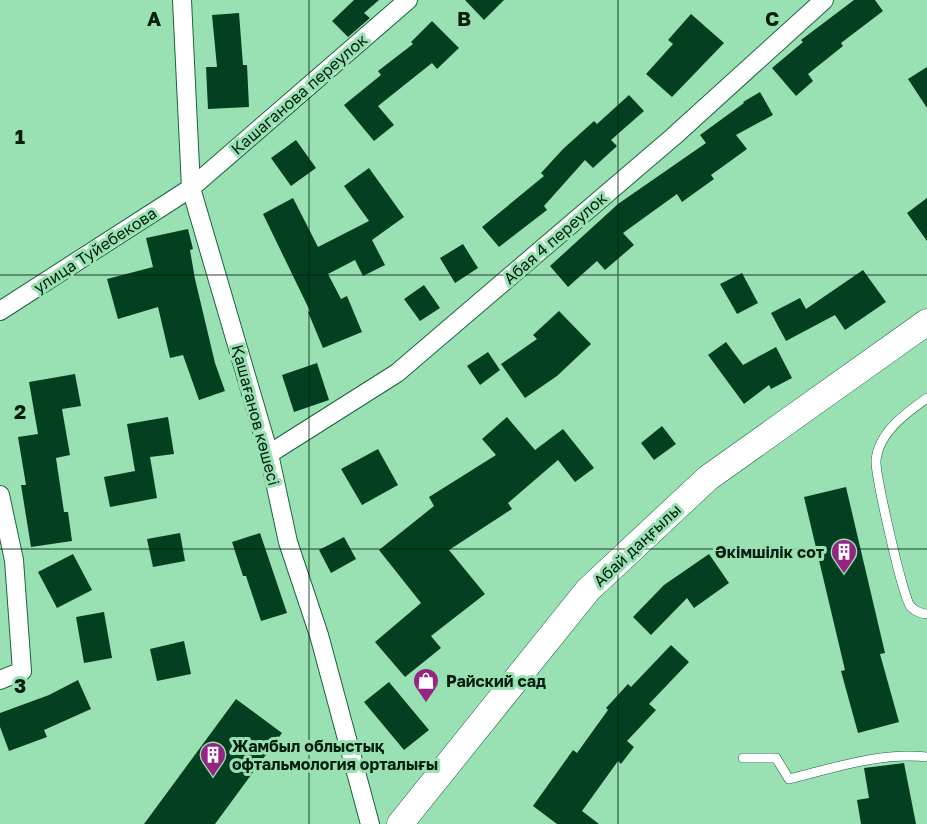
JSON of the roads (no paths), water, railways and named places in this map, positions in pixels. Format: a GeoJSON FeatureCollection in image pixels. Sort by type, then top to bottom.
{"type":"FeatureCollection","features":[{"type":"Feature","properties":{"kind":"main road","name":"Абай даңғылы"},"geometry":{"type":"LineString","coordinates":[[400,824],[588,590],[708,478],[927,322]]}},
{"type":"Feature","properties":{"kind":"street","name":"Қашағанов көшесі"},"geometry":{"type":"LineString","coordinates":[[182,0],[191,188],[269,454],[288,543],[319,635],[370,824]]}},
{"type":"Feature","properties":{"kind":"street","name":"Кашаганова переулок"},"geometry":{"type":"LineString","coordinates":[[191,188],[408,0]]}},
{"type":"Feature","properties":{"kind":"street","name":"Абая 4 переулок"},"geometry":{"type":"LineString","coordinates":[[269,454],[398,373],[673,136],[824,0]]}},
{"type":"Feature","properties":{"kind":"street","name":"улица Туйебекова"},"geometry":{"type":"LineString","coordinates":[[0,311],[191,188]]}},
{"type":"Feature","properties":{"kind":"street"},"geometry":{"type":"LineString","coordinates":[[0,495],[14,560],[22,671],[0,680]]}},
{"type":"Feature","properties":{"kind":"lane"},"geometry":{"type":"LineString","coordinates":[[927,398],[894,425],[882,441],[876,461],[905,596],[910,607],[923,615],[927,614]]}},
{"type":"Feature","properties":{"kind":"lane"},"geometry":{"type":"LineString","coordinates":[[743,759],[776,758],[789,779],[859,761],[906,755],[927,757]]}},
{"type":"Feature","properties":{"kind":"place","name":"Әкімшілік сот"},"geometry":{"type":"Point","coordinates":[844,575]}},
{"type":"Feature","properties":{"kind":"place","name":"Райский сад"},"geometry":{"type":"Point","coordinates":[426,704]}},
{"type":"Feature","properties":{"kind":"place","name":"Жамбыл облыстық офтальмология орталығы"},"geometry":{"type":"Point","coordinates":[213,778]}}]}
